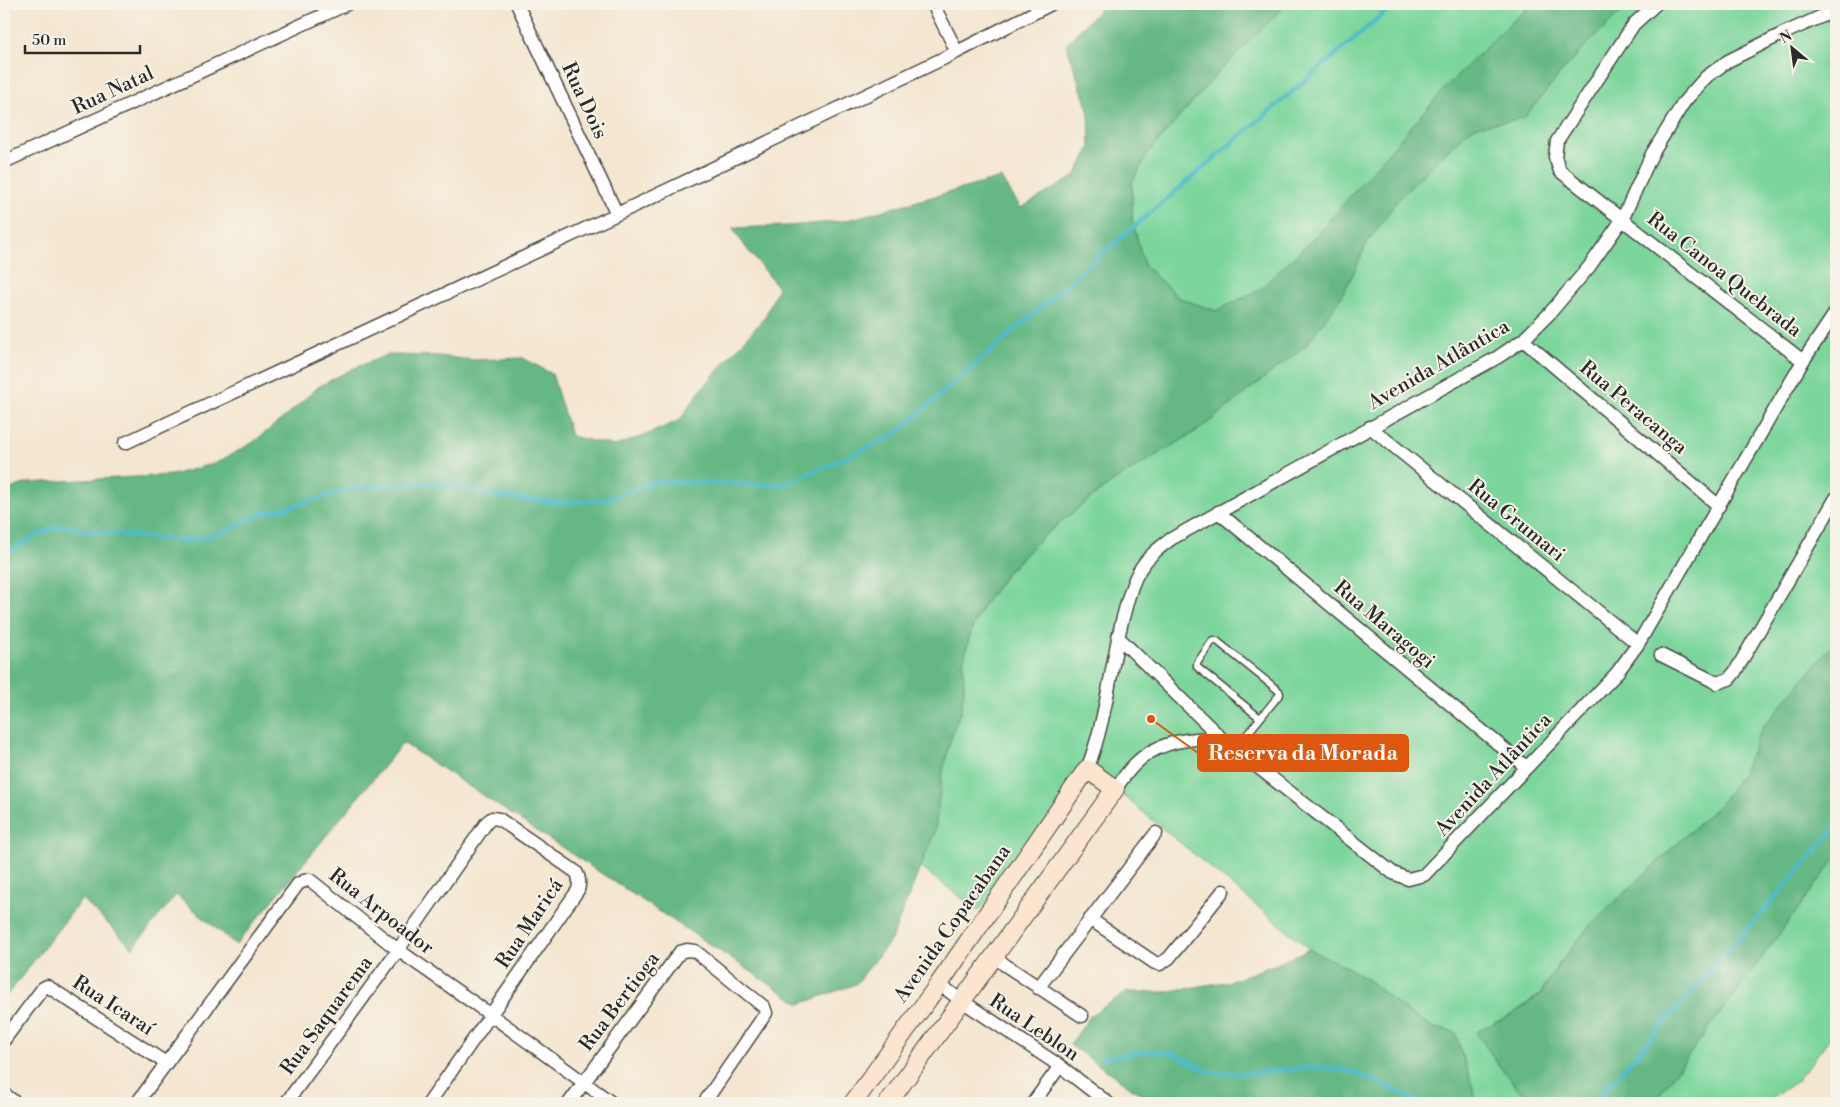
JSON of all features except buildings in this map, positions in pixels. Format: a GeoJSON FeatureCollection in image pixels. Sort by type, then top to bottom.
{"type":"FeatureCollection","features":[{"type":"Feature","properties":{"kind":"street","name":"Rua Natal"},"geometry":{"type":"LineString","coordinates":[[4,162],[347,4]]}},
{"type":"Feature","properties":{"kind":"street","name":"Rua Dois"},"geometry":{"type":"LineString","coordinates":[[517,4],[617,214]]}},
{"type":"Feature","properties":{"kind":"street"},"geometry":{"type":"LineString","coordinates":[[933,4],[957,52]]}},
{"type":"Feature","properties":{"kind":"street"},"geometry":{"type":"LineString","coordinates":[[125,443],[617,214],[957,52],[1051,4]]}},
{"type":"Feature","properties":{"kind":"street","name":"Rua Canoa Quebrada"},"geometry":{"type":"LineString","coordinates":[[1656,4],[1634,24],[1557,141],[1555,157],[1560,171],[1804,361]]}},
{"type":"Feature","properties":{"kind":"street","name":"Avenida Atlântica"},"geometry":{"type":"LineString","coordinates":[[1087,769],[1095,748],[1118,636],[1130,590],[1139,570],[1154,552],[1171,539],[1498,357],[1523,340],[1549,314],[1589,267],[1622,220],[1652,154],[1684,102],[1706,77],[1728,61],[1836,10]]}},
{"type":"Feature","properties":{"kind":"street","name":"Avenida Atlântica"},"geometry":{"type":"LineString","coordinates":[[1118,636],[1222,739],[1393,873],[1408,879],[1416,878],[1430,870],[1616,674],[1638,644],[1804,361],[1836,312]]}},
{"type":"Feature","properties":{"kind":"street","name":"Rua Peracanga"},"geometry":{"type":"LineString","coordinates":[[1523,340],[1719,506]]}},
{"type":"Feature","properties":{"kind":"street","name":"Rua Grumari"},"geometry":{"type":"LineString","coordinates":[[1370,427],[1638,644]]}},
{"type":"Feature","properties":{"kind":"street"},"geometry":{"type":"LineString","coordinates":[[1661,655],[1716,683],[1729,679],[1836,498]]}},
{"type":"Feature","properties":{"kind":"street","name":"Rua Maragogi"},"geometry":{"type":"LineString","coordinates":[[1218,512],[1526,767]]}},
{"type":"Feature","properties":{"kind":"street"},"geometry":{"type":"LineString","coordinates":[[888,1103],[1135,764],[1150,752],[1174,741],[1200,737],[1222,739]]}},
{"type":"Feature","properties":{"kind":"street"},"geometry":{"type":"LineString","coordinates":[[1087,769],[1115,789]]}},
{"type":"Feature","properties":{"kind":"street","name":"Avenida Copacabana"},"geometry":{"type":"LineString","coordinates":[[853,1103],[939,984],[1087,769]]}},
{"type":"Feature","properties":{"kind":"street","name":"Rua Maricá"},"geometry":{"type":"LineString","coordinates":[[398,950],[486,822],[492,818],[499,819],[576,872],[579,877],[578,890],[491,1015]]}},
{"type":"Feature","properties":{"kind":"street"},"geometry":{"type":"LineString","coordinates":[[1038,988],[1156,833]]}},
{"type":"Feature","properties":{"kind":"street","name":"Rua Arpoador"},"geometry":{"type":"LineString","coordinates":[[137,1103],[298,884],[310,880],[398,950],[612,1103]]}},
{"type":"Feature","properties":{"kind":"street"},"geometry":{"type":"LineString","coordinates":[[1090,919],[1155,963],[1160,964],[1169,958],[1222,891]]}},
{"type":"Feature","properties":{"kind":"street","name":"Rua Saquarema"},"geometry":{"type":"LineString","coordinates":[[286,1103],[398,950]]}},
{"type":"Feature","properties":{"kind":"street","name":"Rua Bertioga"},"geometry":{"type":"LineString","coordinates":[[584,1082],[680,952],[687,950],[695,951],[764,1007],[766,1013],[704,1103]]}},
{"type":"Feature","properties":{"kind":"street"},"geometry":{"type":"LineString","coordinates":[[994,956],[1038,988],[1082,1016]]}},
{"type":"Feature","properties":{"kind":"street","name":"Rua Leblon"},"geometry":{"type":"LineString","coordinates":[[939,984],[962,1002],[1060,1066],[1108,1103]]}},
{"type":"Feature","properties":{"kind":"street","name":"Rua Icaraí"},"geometry":{"type":"LineString","coordinates":[[4,1040],[43,988],[47,986],[166,1063]]}},
{"type":"Feature","properties":{"kind":"street"},"geometry":{"type":"LineString","coordinates":[[429,1103],[491,1015]]}},
{"type":"Feature","properties":{"kind":"street"},"geometry":{"type":"LineString","coordinates":[[1033,1103],[1060,1066]]}},
{"type":"Feature","properties":{"kind":"street"},"geometry":{"type":"LineString","coordinates":[[568,1103],[584,1082]]}},
{"type":"Feature","properties":{"kind":"street"},"geometry":{"type":"LineString","coordinates":[[4,1094],[16,1103]]}},
{"type":"Feature","properties":{"kind":"lane"},"geometry":{"type":"LineString","coordinates":[[1235,749],[1280,694],[1279,691],[1214,640],[1197,663],[1197,667],[1260,718]]}},
{"type":"Feature","properties":{"kind":"green space"},"geometry":{"type":"Polygon","coordinates":[[[1105,4],[1287,4],[1218,73],[1148,153],[1132,183],[1132,219],[1144,265],[1179,298],[1216,311],[1258,291],[1311,241],[1447,86],[1511,22],[1533,4],[1630,4],[1586,45],[1524,118],[1478,126],[1467,132],[1399,198],[1367,243],[1339,300],[1307,344],[1200,429],[1115,480],[1083,504],[1040,539],[1007,572],[983,606],[972,628],[963,662],[964,689],[961,711],[953,730],[942,775],[935,831],[891,940],[856,984],[800,1004],[403,743],[236,945],[176,895],[133,948],[82,899],[4,999],[4,491],[27,483],[172,475],[216,463],[252,443],[318,387],[352,369],[387,355],[439,356],[473,360],[523,358],[552,374],[571,436],[615,446],[680,420],[699,392],[765,317],[778,288],[743,244],[733,228],[844,221],[1001,178],[1021,208],[1075,176],[1090,147],[1089,113],[1066,44],[1105,4]]]}},
{"type":"Feature","properties":{"kind":"green space"},"geometry":{"type":"Polygon","coordinates":[[[1287,4],[1533,4],[1511,22],[1447,86],[1311,241],[1258,291],[1216,311],[1179,298],[1144,265],[1132,219],[1132,183],[1148,153],[1218,73],[1287,4]]]}},
{"type":"Feature","properties":{"kind":"green space"},"geometry":{"type":"Polygon","coordinates":[[[1630,4],[1836,4],[1836,641],[1761,729],[1743,772],[1722,802],[1591,924],[1559,964],[1539,995],[1511,1015],[1477,1032],[1497,1063],[1530,1103],[1475,1103],[1475,1095],[1455,1032],[1434,1028],[1407,1012],[1372,983],[1347,967],[1309,949],[1087,766],[979,911],[920,867],[935,831],[942,775],[953,730],[961,711],[964,689],[963,662],[972,628],[983,606],[1008,572],[1040,539],[1083,504],[1115,480],[1200,429],[1307,344],[1339,300],[1367,243],[1399,198],[1467,132],[1478,126],[1524,118],[1586,45],[1630,4]]]}},
{"type":"Feature","properties":{"kind":"green space"},"geometry":{"type":"Polygon","coordinates":[[[1836,641],[1836,858],[1653,1103],[1530,1103],[1497,1063],[1476,1032],[1511,1015],[1539,996],[1559,964],[1591,924],[1722,802],[1743,772],[1761,729],[1836,641]]]}},
{"type":"Feature","properties":{"kind":"green space"},"geometry":{"type":"Polygon","coordinates":[[[1836,858],[1836,1030],[1797,1081],[1763,1103],[1653,1103],[1836,858]]]}},
{"type":"Feature","properties":{"kind":"green space"},"geometry":{"type":"Polygon","coordinates":[[[1309,949],[1347,967],[1372,983],[1407,1012],[1434,1028],[1455,1032],[1475,1095],[1475,1103],[1153,1103],[1070,1045],[1091,1015],[1127,992],[1164,992],[1231,981],[1279,963],[1309,949]]]}},
{"type":"Feature","properties":{"kind":"waterway"},"geometry":{"type":"LineString","coordinates":[[4,557],[32,538],[57,527],[66,526],[79,530],[185,541],[220,534],[253,517],[346,490],[385,485],[424,483],[459,487],[493,496],[558,503],[606,500],[652,482],[784,485],[893,436],[1095,260],[1395,4]]}},
{"type":"Feature","properties":{"kind":"waterway"},"geometry":{"type":"LineString","coordinates":[[1594,1103],[1836,828]]}},
{"type":"Feature","properties":{"kind":"waterway"},"geometry":{"type":"LineString","coordinates":[[1101,1058],[1155,1051],[1164,1052],[1179,1056],[1212,1072],[1233,1074],[1307,1068],[1336,1069],[1369,1078],[1421,1103]]}},
{"type":"Feature","properties":{"kind":"place","name":"Reserva da Morada"},"geometry":{"type":"Point","coordinates":[1151,719]}}]}
